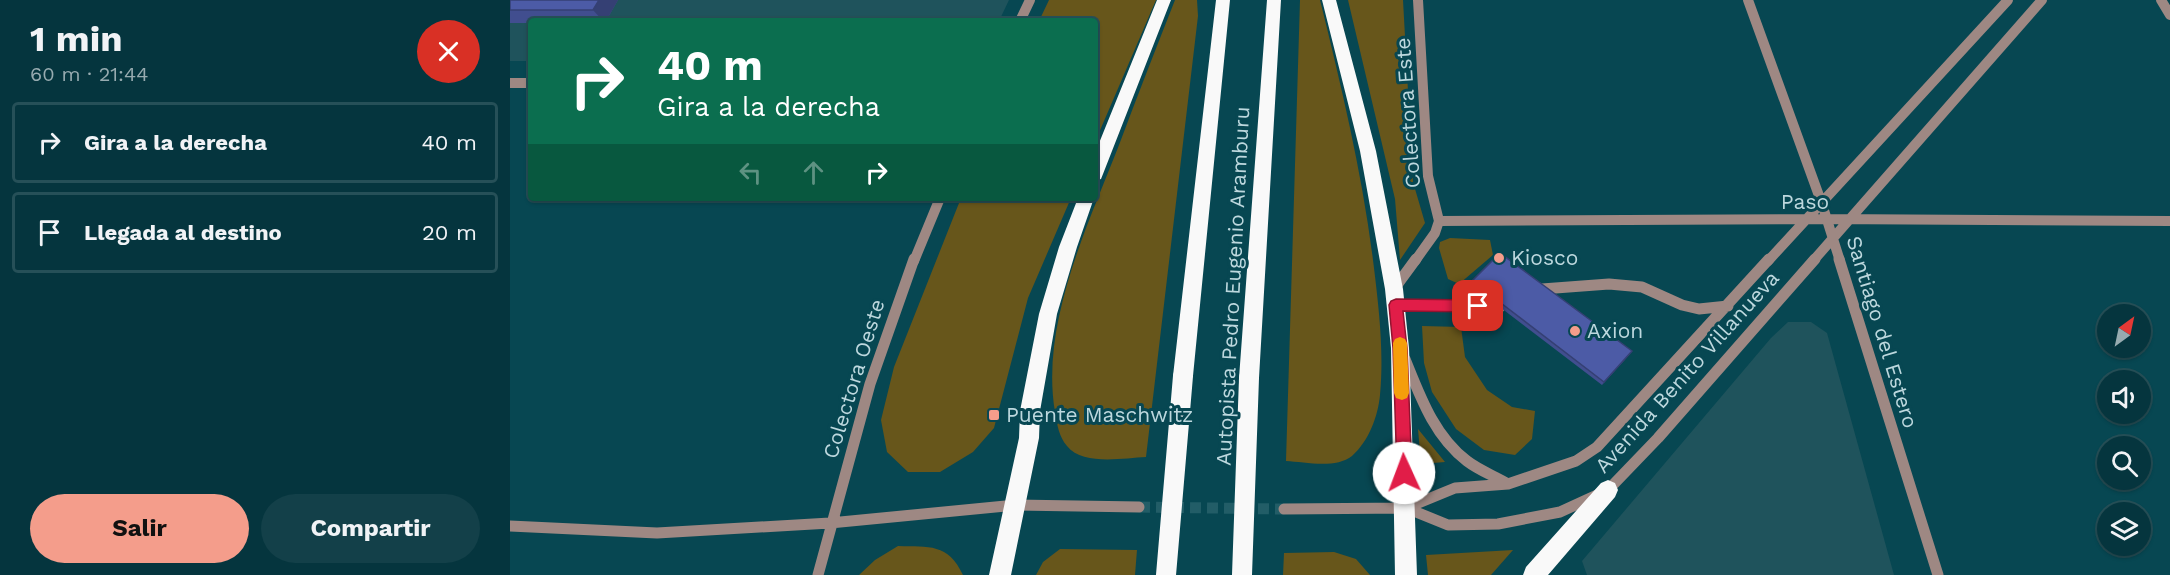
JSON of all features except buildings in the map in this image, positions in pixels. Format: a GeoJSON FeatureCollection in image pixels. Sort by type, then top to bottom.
{"type":"FeatureCollection","features":[{"type":"Feature","properties":{"kind":"highway"},"geometry":{"type":"LineString","coordinates":[[1098,166],[1164,0]]}},
{"type":"Feature","properties":{"kind":"highway","name":"Autopista Pedro Eugenio Aramburu"},"geometry":{"type":"LineString","coordinates":[[1166,575],[1183,376],[1223,0]]}},
{"type":"Feature","properties":{"kind":"highway","name":"Autopista Pedro Eugenio Aramburu"},"geometry":{"type":"LineString","coordinates":[[1242,575],[1249,378],[1274,0]]}},
{"type":"Feature","properties":{"kind":"highway"},"geometry":{"type":"LineString","coordinates":[[1329,0],[1368,151],[1395,297],[1400,348],[1406,575]]}},
{"type":"Feature","properties":{"kind":"highway"},"geometry":{"type":"LineString","coordinates":[[1000,575],[1029,438],[1030,411],[1048,314],[1085,201]]}},
{"type":"Feature","properties":{"kind":"highway"},"geometry":{"type":"LineString","coordinates":[[1534,575],[1608,490]]}},
{"type":"Feature","properties":{"kind":"street"},"geometry":{"type":"LineString","coordinates":[[1021,18],[1030,0]]}},
{"type":"Feature","properties":{"kind":"street","name":"Colectora Este"},"geometry":{"type":"LineString","coordinates":[[1418,0],[1428,176],[1439,221]]}},
{"type":"Feature","properties":{"kind":"street","name":"Santiago del Estero"},"geometry":{"type":"LineString","coordinates":[[1748,0],[1822,204],[1938,575]]}},
{"type":"Feature","properties":{"kind":"street","name":"Avenida Benito Villanueva"},"geometry":{"type":"LineString","coordinates":[[1406,508],[1455,488],[1508,484],[1576,461],[1597,447],[2008,0]]}},
{"type":"Feature","properties":{"kind":"street","name":"Avenida Benito Villanueva"},"geometry":{"type":"LineString","coordinates":[[1406,508],[1448,525],[1498,524],[1560,512],[1608,490],[1644,453],[2042,0]]}},
{"type":"Feature","properties":{"kind":"street"},"geometry":{"type":"LineString","coordinates":[[2161,0],[2170,15]]}},
{"type":"Feature","properties":{"kind":"street"},"geometry":{"type":"LineString","coordinates":[[510,83],[528,83]]}},
{"type":"Feature","properties":{"kind":"street","name":"Colectora Oeste"},"geometry":{"type":"LineString","coordinates":[[818,575],[830,523],[883,337],[939,201]]}},
{"type":"Feature","properties":{"kind":"street","name":"Paso"},"geometry":{"type":"LineString","coordinates":[[1439,221],[1826,219],[2170,221]]}},
{"type":"Feature","properties":{"kind":"street"},"geometry":{"type":"LineString","coordinates":[[1439,221],[1435,233],[1395,297],[1500,307]]}},
{"type":"Feature","properties":{"kind":"street"},"geometry":{"type":"LineString","coordinates":[[1542,289],[1609,284],[1641,287],[1682,305],[1699,309],[1729,306]]}},
{"type":"Feature","properties":{"kind":"street"},"geometry":{"type":"LineString","coordinates":[[1400,348],[1428,413],[1446,441],[1467,461],[1508,484]]}},
{"type":"Feature","properties":{"kind":"street"},"geometry":{"type":"LineString","coordinates":[[510,526],[657,533],[830,523],[1016,505],[1139,507]]}},
{"type":"Feature","properties":{"kind":"street"},"geometry":{"type":"LineString","coordinates":[[1284,509],[1406,508]]}},
{"type":"Feature","properties":{"kind":"shaded area"},"geometry":{"type":"Polygon","coordinates":[[[510,0],[1009,0],[1000,18],[528,18],[528,61],[510,61],[510,0]]]}},
{"type":"Feature","properties":{"kind":"shaded area"},"geometry":{"type":"Polygon","coordinates":[[[1049,0],[1156,0],[1098,135],[1098,18],[1040,18],[1049,0]]]}},
{"type":"Feature","properties":{"kind":"shaded area"},"geometry":{"type":"Polygon","coordinates":[[[1175,0],[1197,0],[1198,16],[1146,457],[1093,459],[1074,452],[1067,446],[1060,434],[1055,412],[1052,379],[1054,344],[1060,310],[1081,241],[1175,0]]]}},
{"type":"Feature","properties":{"kind":"shaded area"},"geometry":{"type":"Polygon","coordinates":[[[1300,0],[1320,0],[1328,33],[1364,200],[1378,299],[1380,331],[1380,395],[1372,428],[1352,456],[1329,464],[1286,461],[1300,0]]]}},
{"type":"Feature","properties":{"kind":"shaded area"},"geometry":{"type":"Polygon","coordinates":[[[1348,0],[1403,0],[1413,182],[1425,223],[1400,260],[1395,199],[1348,0]]]}},
{"type":"Feature","properties":{"kind":"shaded area"},"geometry":{"type":"Polygon","coordinates":[[[960,201],[1070,201],[1028,298],[994,428],[973,452],[940,472],[908,472],[887,452],[881,420],[894,367],[960,201]]]}},
{"type":"Feature","properties":{"kind":"shaded area"},"geometry":{"type":"Polygon","coordinates":[[[1450,238],[1490,240],[1493,255],[1459,284],[1448,279],[1439,248],[1440,242],[1450,238]]]}},
{"type":"Feature","properties":{"kind":"shaded area"},"geometry":{"type":"Polygon","coordinates":[[[1788,322],[1811,322],[1827,333],[1894,575],[1587,575],[1582,561],[1771,338],[1788,322]]]}},
{"type":"Feature","properties":{"kind":"shaded area"},"geometry":{"type":"Polygon","coordinates":[[[1422,326],[1461,327],[1465,357],[1487,390],[1512,407],[1535,411],[1532,439],[1515,455],[1484,450],[1456,429],[1432,392],[1424,363],[1422,326]]]}},
{"type":"Feature","properties":{"kind":"shaded area"},"geometry":{"type":"Polygon","coordinates":[[[1418,429],[1445,462],[1421,464],[1418,429]]]}},
{"type":"Feature","properties":{"kind":"shaded area"},"geometry":{"type":"Polygon","coordinates":[[[898,546],[928,547],[944,552],[951,557],[963,575],[859,575],[875,560],[898,546]]]}},
{"type":"Feature","properties":{"kind":"shaded area"},"geometry":{"type":"Polygon","coordinates":[[[1060,549],[1137,550],[1135,575],[1036,575],[1043,562],[1060,549]]]}},
{"type":"Feature","properties":{"kind":"shaded area"},"geometry":{"type":"Polygon","coordinates":[[[1513,550],[1491,575],[1428,575],[1426,555],[1513,550]]]}},
{"type":"Feature","properties":{"kind":"shaded area"},"geometry":{"type":"Polygon","coordinates":[[[1334,552],[1356,559],[1370,575],[1283,575],[1284,553],[1334,552]]]}},
{"type":"Feature","properties":{"kind":"tunnel"},"geometry":{"type":"LineString","coordinates":[[1139,507],[1284,509]]}},
{"type":"Feature","properties":{"kind":"slow traffic"},"geometry":{"type":"LineString","coordinates":[[1400,343],[1402,393]]}},
{"type":"Feature","properties":{"kind":"place","name":"Kiosco"},"geometry":{"type":"Point","coordinates":[1499,258]}},
{"type":"Feature","properties":{"kind":"place","name":"Axion"},"geometry":{"type":"Point","coordinates":[1575,331]}},
{"type":"Feature","properties":{"kind":"place","name":"Puente Maschwitz"},"geometry":{"type":"Point","coordinates":[994,415]}},
{"type":"Feature","properties":{"kind":"route"},"geometry":{"type":"LineString","coordinates":[[1404,473],[1400,348],[1396,305],[1478,306]]}}]}
